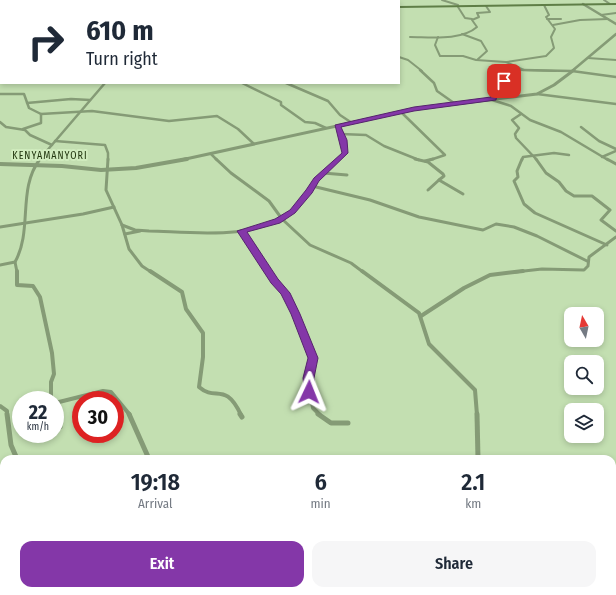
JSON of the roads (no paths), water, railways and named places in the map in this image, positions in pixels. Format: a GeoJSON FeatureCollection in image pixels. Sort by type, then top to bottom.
{"type":"FeatureCollection","features":[{"type":"Feature","properties":{"kind":"main road"},"geometry":{"type":"LineString","coordinates":[[400,7],[616,4]]}},
{"type":"Feature","properties":{"kind":"street"},"geometry":{"type":"LineString","coordinates":[[442,0],[453,5],[465,7]]}},
{"type":"Feature","properties":{"kind":"street"},"geometry":{"type":"LineString","coordinates":[[604,0],[610,4]]}},
{"type":"Feature","properties":{"kind":"street"},"geometry":{"type":"LineString","coordinates":[[583,4],[616,24]]}},
{"type":"Feature","properties":{"kind":"street"},"geometry":{"type":"LineString","coordinates":[[544,5],[549,15],[546,17],[547,19]]}},
{"type":"Feature","properties":{"kind":"street"},"geometry":{"type":"LineString","coordinates":[[458,7],[465,18],[472,19],[479,17],[477,13],[490,12],[486,6]]}},
{"type":"Feature","properties":{"kind":"street"},"geometry":{"type":"LineString","coordinates":[[601,14],[616,13]]}},
{"type":"Feature","properties":{"kind":"street"},"geometry":{"type":"LineString","coordinates":[[410,37],[438,38],[445,35],[472,32],[477,26],[472,19]]}},
{"type":"Feature","properties":{"kind":"street"},"geometry":{"type":"LineString","coordinates":[[547,19],[561,19]]}},
{"type":"Feature","properties":{"kind":"street"},"geometry":{"type":"LineString","coordinates":[[438,38],[434,45],[439,55],[464,56],[476,60],[506,62],[549,55],[554,48],[550,37],[555,30],[553,25],[547,19]]}},
{"type":"Feature","properties":{"kind":"street"},"geometry":{"type":"LineString","coordinates":[[553,25],[580,20],[608,19]]}},
{"type":"Feature","properties":{"kind":"street"},"geometry":{"type":"LineString","coordinates":[[462,34],[481,41],[487,51],[476,60]]}},
{"type":"Feature","properties":{"kind":"street"},"geometry":{"type":"LineString","coordinates":[[538,94],[554,85],[615,35]]}},
{"type":"Feature","properties":{"kind":"street"},"geometry":{"type":"LineString","coordinates":[[400,57],[408,60],[422,71],[427,78],[434,83],[437,90],[454,103]]}},
{"type":"Feature","properties":{"kind":"street"},"geometry":{"type":"LineString","coordinates":[[588,58],[616,60]]}},
{"type":"Feature","properties":{"kind":"street"},"geometry":{"type":"LineString","coordinates":[[506,62],[521,70],[572,71],[616,77]]}},
{"type":"Feature","properties":{"kind":"street"},"geometry":{"type":"LineString","coordinates":[[492,99],[496,93],[493,91],[497,85],[521,70]]}},
{"type":"Feature","properties":{"kind":"street"},"geometry":{"type":"LineString","coordinates":[[51,391],[51,382],[54,374],[52,353],[40,297],[33,286],[17,285],[16,262],[21,250],[25,233],[25,199],[30,176],[36,165],[79,112],[104,84]]}},
{"type":"Feature","properties":{"kind":"street"},"geometry":{"type":"LineString","coordinates":[[244,84],[281,102],[282,106],[305,122],[315,123],[326,128]]}},
{"type":"Feature","properties":{"kind":"street"},"geometry":{"type":"LineString","coordinates":[[288,84],[328,101],[340,115],[352,123]]}},
{"type":"Feature","properties":{"kind":"street"},"geometry":{"type":"LineString","coordinates":[[0,94],[24,94],[29,108],[41,114],[96,112],[169,121],[216,116],[238,129],[254,144]]}},
{"type":"Feature","properties":{"kind":"street"},"geometry":{"type":"LineString","coordinates":[[0,164],[106,170],[136,168],[210,154],[401,112],[454,103],[538,94],[616,104]]}},
{"type":"Feature","properties":{"kind":"street"},"geometry":{"type":"LineString","coordinates":[[27,103],[71,99],[90,100]]}},
{"type":"Feature","properties":{"kind":"street"},"geometry":{"type":"LineString","coordinates":[[492,99],[511,106],[530,120],[562,132],[616,164]]}},
{"type":"Feature","properties":{"kind":"street"},"geometry":{"type":"LineString","coordinates":[[401,112],[411,120],[413,126],[426,135],[445,155],[425,161]]}},
{"type":"Feature","properties":{"kind":"street"},"geometry":{"type":"LineString","coordinates":[[0,122],[6,127],[23,129],[41,123],[41,114]]}},
{"type":"Feature","properties":{"kind":"street"},"geometry":{"type":"LineString","coordinates":[[521,114],[512,120],[519,128],[515,136],[534,156],[546,173],[559,182],[566,191],[574,196],[590,196],[608,208],[610,211],[601,221],[616,231]]}},
{"type":"Feature","properties":{"kind":"street"},"geometry":{"type":"LineString","coordinates":[[122,225],[134,230],[149,231],[242,231],[282,219],[292,211],[323,173],[345,153],[341,134],[337,126]]}},
{"type":"Feature","properties":{"kind":"street"},"geometry":{"type":"LineString","coordinates":[[581,127],[600,141],[616,150]]}},
{"type":"Feature","properties":{"kind":"street"},"geometry":{"type":"LineString","coordinates":[[23,129],[30,135],[52,146]]}},
{"type":"Feature","properties":{"kind":"street"},"geometry":{"type":"LineString","coordinates":[[341,134],[365,134],[384,146],[409,157],[425,161],[444,176],[428,190]]}},
{"type":"Feature","properties":{"kind":"street"},"geometry":{"type":"LineString","coordinates":[[55,141],[105,145],[108,153],[106,190],[122,225],[129,249],[142,266],[182,292],[186,309],[203,333],[204,348],[199,377],[200,389],[230,397],[242,417]]}},
{"type":"Feature","properties":{"kind":"street"},"geometry":{"type":"LineString","coordinates":[[602,157],[616,150]]}},
{"type":"Feature","properties":{"kind":"street"},"geometry":{"type":"LineString","coordinates":[[569,155],[557,153],[522,158],[517,171],[518,177],[514,180],[524,204],[538,215],[607,245]]}},
{"type":"Feature","properties":{"kind":"street"},"geometry":{"type":"LineString","coordinates":[[210,154],[237,179],[266,198],[276,209],[282,219],[310,245],[351,262],[421,316],[425,338],[429,344],[475,390],[477,402],[478,455]]}},
{"type":"Feature","properties":{"kind":"street"},"geometry":{"type":"LineString","coordinates":[[323,173],[347,175]]}},
{"type":"Feature","properties":{"kind":"street"},"geometry":{"type":"LineString","coordinates":[[439,180],[463,194]]}},
{"type":"Feature","properties":{"kind":"street"},"geometry":{"type":"LineString","coordinates":[[312,186],[370,200],[419,216],[458,225],[483,230],[495,224],[514,227],[569,250],[587,261]]}},
{"type":"Feature","properties":{"kind":"street"},"geometry":{"type":"LineString","coordinates":[[0,227],[83,214],[114,207]]}},
{"type":"Feature","properties":{"kind":"street"},"geometry":{"type":"LineString","coordinates":[[125,234],[149,231]]}},
{"type":"Feature","properties":{"kind":"street"},"geometry":{"type":"LineString","coordinates":[[242,231],[274,281],[285,293],[313,358],[308,385],[313,408],[317,414],[331,423],[348,424]]}},
{"type":"Feature","properties":{"kind":"street"},"geometry":{"type":"LineString","coordinates":[[421,316],[464,288],[490,275],[542,269],[582,270],[588,266],[587,261],[592,254],[607,245],[616,237]]}},
{"type":"Feature","properties":{"kind":"street"},"geometry":{"type":"LineString","coordinates":[[0,265],[16,262]]}},
{"type":"Feature","properties":{"kind":"street"},"geometry":{"type":"LineString","coordinates":[[64,401],[104,391],[111,392],[128,411],[148,455]]}},
{"type":"Feature","properties":{"kind":"street"},"geometry":{"type":"LineString","coordinates":[[0,406],[7,411],[12,445],[16,455]]}},
{"type":"Feature","properties":{"kind":"district","name":"KENYAMANYORI"},"geometry":{"type":"Point","coordinates":[50,155]}}]}
